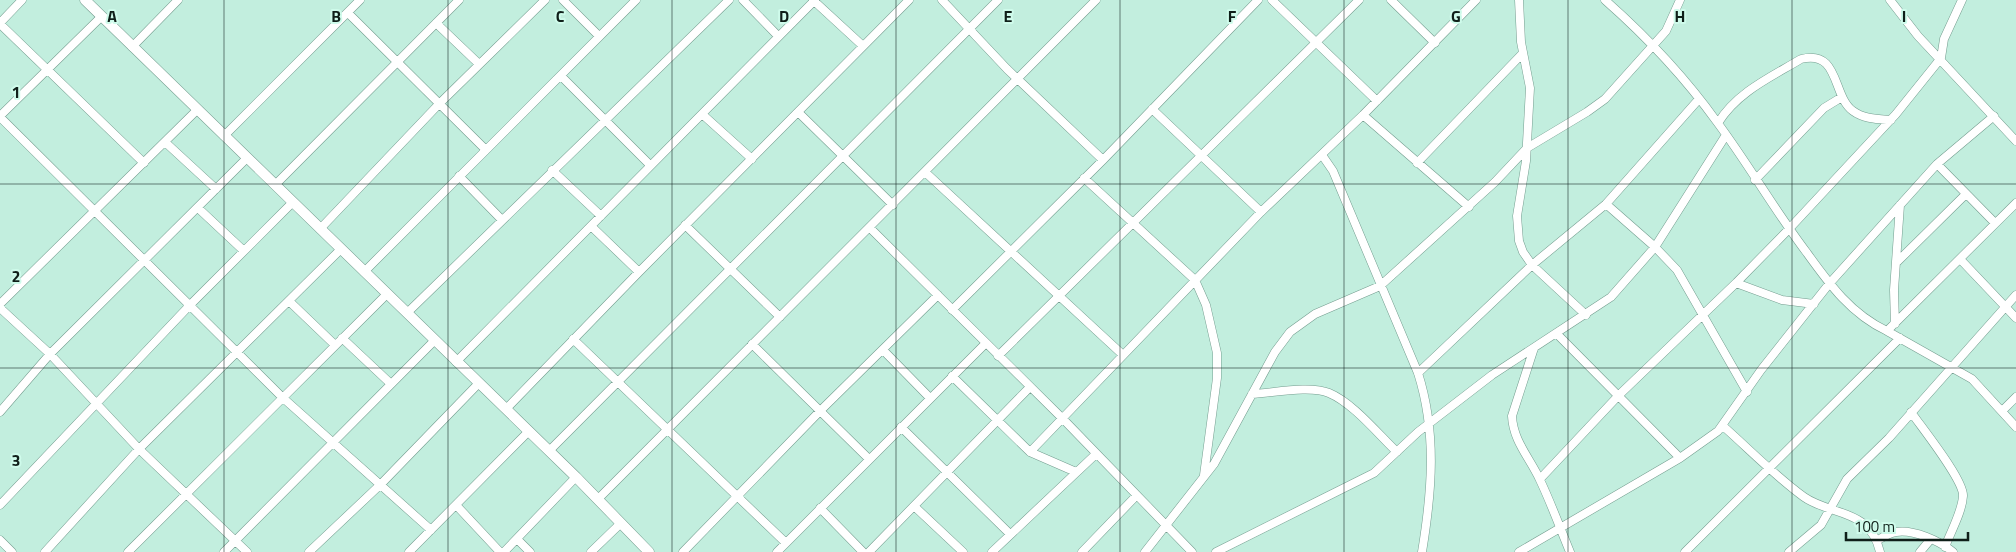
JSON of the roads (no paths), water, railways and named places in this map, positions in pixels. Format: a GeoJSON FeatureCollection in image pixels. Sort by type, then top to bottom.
{"type":"FeatureCollection","features":[{"type":"Feature","properties":{"kind":"street"},"geometry":{"type":"LineString","coordinates":[[22,0],[0,24],[144,163]]}},
{"type":"Feature","properties":{"kind":"street"},"geometry":{"type":"LineString","coordinates":[[132,46],[178,0]]}},
{"type":"Feature","properties":{"kind":"street"},"geometry":{"type":"LineString","coordinates":[[224,136],[360,0]]}},
{"type":"Feature","properties":{"kind":"street"},"geometry":{"type":"LineString","coordinates":[[275,185],[459,0]]}},
{"type":"Feature","properties":{"kind":"street"},"geometry":{"type":"LineString","coordinates":[[320,229],[439,104],[545,0]]}},
{"type":"Feature","properties":{"kind":"street"},"geometry":{"type":"LineString","coordinates":[[563,0],[599,36]]}},
{"type":"Feature","properties":{"kind":"street"},"geometry":{"type":"LineString","coordinates":[[364,272],[636,0]]}},
{"type":"Feature","properties":{"kind":"street"},"geometry":{"type":"LineString","coordinates":[[407,313],[728,0]]}},
{"type":"Feature","properties":{"kind":"street"},"geometry":{"type":"LineString","coordinates":[[743,0],[778,36]]}},
{"type":"Feature","properties":{"kind":"street"},"geometry":{"type":"LineString","coordinates":[[456,362],[814,0],[863,46]]}},
{"type":"Feature","properties":{"kind":"street"},"geometry":{"type":"LineString","coordinates":[[506,410],[685,225],[910,0]]}},
{"type":"Feature","properties":{"kind":"street"},"geometry":{"type":"LineString","coordinates":[[942,0],[1018,79],[1103,160]]}},
{"type":"Feature","properties":{"kind":"street"},"geometry":{"type":"LineString","coordinates":[[549,451],[998,0]]}},
{"type":"Feature","properties":{"kind":"street"},"geometry":{"type":"LineString","coordinates":[[598,499],[1096,0]]}},
{"type":"Feature","properties":{"kind":"street"},"geometry":{"type":"LineString","coordinates":[[952,310],[1103,160],[1258,0]]}},
{"type":"Feature","properties":{"kind":"street"},"geometry":{"type":"LineString","coordinates":[[1272,0],[1377,101]]}},
{"type":"Feature","properties":{"kind":"street"},"geometry":{"type":"LineString","coordinates":[[998,356],[1358,0]]}},
{"type":"Feature","properties":{"kind":"street"},"geometry":{"type":"LineString","coordinates":[[1391,0],[1435,43]]}},
{"type":"Feature","properties":{"kind":"street"},"geometry":{"type":"LineString","coordinates":[[1030,452],[1262,212],[1363,115],[1476,0]]}},
{"type":"Feature","properties":{"kind":"street"},"geometry":{"type":"LineString","coordinates":[[1519,0],[1523,53],[1530,88],[1527,148],[1516,230],[1523,252],[1532,265],[1586,314]]}},
{"type":"Feature","properties":{"kind":"street"},"geometry":{"type":"LineString","coordinates":[[1605,0],[1655,45],[1699,98],[1829,284],[1854,310],[1972,379],[2016,427]]}},
{"type":"Feature","properties":{"kind":"street"},"geometry":{"type":"LineString","coordinates":[[1145,552],[1214,464],[1283,340],[1301,323],[1315,314],[1380,286],[1469,207],[1527,148],[1605,99],[1655,45],[1669,26],[1680,0]]}},
{"type":"Feature","properties":{"kind":"street"},"geometry":{"type":"LineString","coordinates":[[1890,0],[1918,36],[1941,58],[2016,141]]}},
{"type":"Feature","properties":{"kind":"street"},"geometry":{"type":"LineString","coordinates":[[1540,479],[1619,395],[1736,283],[1789,229],[1891,120],[1941,58],[1944,39],[1962,0]]}},
{"type":"Feature","properties":{"kind":"street"},"geometry":{"type":"LineString","coordinates":[[88,1],[101,17],[529,431],[649,552]]}},
{"type":"Feature","properties":{"kind":"street"},"geometry":{"type":"LineString","coordinates":[[348,13],[485,149]]}},
{"type":"Feature","properties":{"kind":"street"},"geometry":{"type":"LineString","coordinates":[[101,17],[0,116],[282,397],[431,530]]}},
{"type":"Feature","properties":{"kind":"street"},"geometry":{"type":"LineString","coordinates":[[436,23],[479,64]]}},
{"type":"Feature","properties":{"kind":"street"},"geometry":{"type":"LineString","coordinates":[[1418,163],[1523,53]]}},
{"type":"Feature","properties":{"kind":"street"},"geometry":{"type":"LineString","coordinates":[[1718,123],[1726,110],[1738,98],[1800,59],[1808,57],[1815,58],[1830,68],[1835,75],[1842,97],[1852,110],[1861,116],[1891,120]]}},
{"type":"Feature","properties":{"kind":"street"},"geometry":{"type":"LineString","coordinates":[[561,76],[650,165]]}},
{"type":"Feature","properties":{"kind":"street"},"geometry":{"type":"LineString","coordinates":[[1755,180],[1824,108],[1842,97]]}},
{"type":"Feature","properties":{"kind":"street"},"geometry":{"type":"LineString","coordinates":[[1418,373],[1532,265],[1606,204],[1699,98]]}},
{"type":"Feature","properties":{"kind":"street"},"geometry":{"type":"LineString","coordinates":[[1152,109],[1262,212]]}},
{"type":"Feature","properties":{"kind":"street"},"geometry":{"type":"LineString","coordinates":[[197,110],[0,306],[50,354],[139,449],[247,552]]}},
{"type":"Feature","properties":{"kind":"street"},"geometry":{"type":"LineString","coordinates":[[798,113],[893,205]]}},
{"type":"Feature","properties":{"kind":"street"},"geometry":{"type":"LineString","coordinates":[[702,114],[752,159]]}},
{"type":"Feature","properties":{"kind":"street"},"geometry":{"type":"LineString","coordinates":[[1363,115],[1469,207]]}},
{"type":"Feature","properties":{"kind":"street"},"geometry":{"type":"LineString","coordinates":[[1519,552],[1701,446],[1723,426],[1761,370],[1829,284],[1937,164],[1994,116]]}},
{"type":"Feature","properties":{"kind":"street"},"geometry":{"type":"LineString","coordinates":[[1216,552],[1374,473],[1430,422],[1511,362],[1557,334],[1624,286],[1656,247],[1726,135]]}},
{"type":"Feature","properties":{"kind":"street"},"geometry":{"type":"LineString","coordinates":[[165,142],[216,189]]}},
{"type":"Feature","properties":{"kind":"street"},"geometry":{"type":"LineString","coordinates":[[1322,155],[1333,171],[1418,373],[1430,422],[1431,483],[1422,552]]}},
{"type":"Feature","properties":{"kind":"street"},"geometry":{"type":"LineString","coordinates":[[0,412],[50,354],[247,158]]}},
{"type":"Feature","properties":{"kind":"street"},"geometry":{"type":"LineString","coordinates":[[1937,164],[1996,224]]}},
{"type":"Feature","properties":{"kind":"street"},"geometry":{"type":"LineString","coordinates":[[552,170],[601,216]]}},
{"type":"Feature","properties":{"kind":"street"},"geometry":{"type":"LineString","coordinates":[[925,172],[1012,250],[1123,355]]}},
{"type":"Feature","properties":{"kind":"street"},"geometry":{"type":"LineString","coordinates":[[459,176],[502,220]]}},
{"type":"Feature","properties":{"kind":"street"},"geometry":{"type":"LineString","coordinates":[[1084,178],[1195,280],[1206,305],[1217,353],[1217,378],[1204,477]]}},
{"type":"Feature","properties":{"kind":"street"},"geometry":{"type":"LineString","coordinates":[[1897,262],[1966,194]]}},
{"type":"Feature","properties":{"kind":"street"},"geometry":{"type":"LineString","coordinates":[[0,505],[95,403],[293,202]]}},
{"type":"Feature","properties":{"kind":"street"},"geometry":{"type":"LineString","coordinates":[[1887,331],[2016,203]]}},
{"type":"Feature","properties":{"kind":"street"},"geometry":{"type":"LineString","coordinates":[[1606,204],[1656,247],[1677,270],[1746,392]]}},
{"type":"Feature","properties":{"kind":"street"},"geometry":{"type":"LineString","coordinates":[[1895,324],[1900,205]]}},
{"type":"Feature","properties":{"kind":"street"},"geometry":{"type":"LineString","coordinates":[[198,208],[244,252]]}},
{"type":"Feature","properties":{"kind":"street"},"geometry":{"type":"LineString","coordinates":[[685,225],[780,317]]}},
{"type":"Feature","properties":{"kind":"street"},"geometry":{"type":"LineString","coordinates":[[591,226],[639,272]]}},
{"type":"Feature","properties":{"kind":"street"},"geometry":{"type":"LineString","coordinates":[[870,228],[1030,388],[1063,418],[1136,496],[1192,552]]}},
{"type":"Feature","properties":{"kind":"street"},"geometry":{"type":"LineString","coordinates":[[45,552],[139,449],[341,249]]}},
{"type":"Feature","properties":{"kind":"street"},"geometry":{"type":"LineString","coordinates":[[1960,259],[2016,318]]}},
{"type":"Feature","properties":{"kind":"street"},"geometry":{"type":"LineString","coordinates":[[1736,283],[1782,300],[1814,304]]}},
{"type":"Feature","properties":{"kind":"street"},"geometry":{"type":"LineString","coordinates":[[128,552],[387,294]]}},
{"type":"Feature","properties":{"kind":"street"},"geometry":{"type":"LineString","coordinates":[[1789,552],[1821,525],[1847,479],[1889,438],[2016,295]]}},
{"type":"Feature","properties":{"kind":"street"},"geometry":{"type":"LineString","coordinates":[[683,552],[821,410],[938,296]]}},
{"type":"Feature","properties":{"kind":"street"},"geometry":{"type":"LineString","coordinates":[[289,301],[335,345]]}},
{"type":"Feature","properties":{"kind":"street"},"geometry":{"type":"LineString","coordinates":[[1557,334],[1680,458]]}},
{"type":"Feature","properties":{"kind":"street"},"geometry":{"type":"LineString","coordinates":[[342,338],[391,384]]}},
{"type":"Feature","properties":{"kind":"street"},"geometry":{"type":"LineString","coordinates":[[1691,550],[1900,338]]}},
{"type":"Feature","properties":{"kind":"street"},"geometry":{"type":"LineString","coordinates":[[573,339],[786,543]]}},
{"type":"Feature","properties":{"kind":"street"},"geometry":{"type":"LineString","coordinates":[[224,552],[435,340]]}},
{"type":"Feature","properties":{"kind":"street"},"geometry":{"type":"LineString","coordinates":[[777,552],[986,343]]}},
{"type":"Feature","properties":{"kind":"street"},"geometry":{"type":"LineString","coordinates":[[752,344],[869,459]]}},
{"type":"Feature","properties":{"kind":"street"},"geometry":{"type":"LineString","coordinates":[[1534,348],[1512,416],[1513,426],[1515,436],[1540,479],[1570,552]]}},
{"type":"Feature","properties":{"kind":"street"},"geometry":{"type":"LineString","coordinates":[[883,350],[930,398]]}},
{"type":"Feature","properties":{"kind":"street"},"geometry":{"type":"LineString","coordinates":[[952,376],[1030,452],[1076,472]]}},
{"type":"Feature","properties":{"kind":"street"},"geometry":{"type":"LineString","coordinates":[[309,552],[381,484],[479,383]]}},
{"type":"Feature","properties":{"kind":"street"},"geometry":{"type":"LineString","coordinates":[[869,552],[1030,388]]}},
{"type":"Feature","properties":{"kind":"street"},"geometry":{"type":"LineString","coordinates":[[1252,394],[1312,390],[1329,393],[1349,407],[1397,452]]}},
{"type":"Feature","properties":{"kind":"street"},"geometry":{"type":"LineString","coordinates":[[2002,411],[2016,397]]}},
{"type":"Feature","properties":{"kind":"street"},"geometry":{"type":"LineString","coordinates":[[1911,412],[1958,479],[1963,494],[1962,503],[1945,546]]}},
{"type":"Feature","properties":{"kind":"street"},"geometry":{"type":"LineString","coordinates":[[1723,426],[1804,497],[1854,517],[1878,540],[1880,552]]}},
{"type":"Feature","properties":{"kind":"street"},"geometry":{"type":"LineString","coordinates":[[900,427],[1010,534]]}},
{"type":"Feature","properties":{"kind":"street"},"geometry":{"type":"LineString","coordinates":[[410,552],[529,431]]}},
{"type":"Feature","properties":{"kind":"street"},"geometry":{"type":"LineString","coordinates":[[992,552],[1096,454]]}},
{"type":"Feature","properties":{"kind":"street"},"geometry":{"type":"LineString","coordinates":[[504,552],[576,478]]}},
{"type":"Feature","properties":{"kind":"street"},"geometry":{"type":"LineString","coordinates":[[1082,552],[1136,496]]}},
{"type":"Feature","properties":{"kind":"street"},"geometry":{"type":"LineString","coordinates":[[456,505],[500,552]]}},
{"type":"Feature","properties":{"kind":"street"},"geometry":{"type":"LineString","coordinates":[[914,506],[963,552]]}},
{"type":"Feature","properties":{"kind":"street"},"geometry":{"type":"LineString","coordinates":[[820,508],[863,552]]}},
{"type":"Feature","properties":{"kind":"street"},"geometry":{"type":"LineString","coordinates":[[591,552],[621,523]]}},
{"type":"Feature","properties":{"kind":"street"},"geometry":{"type":"LineString","coordinates":[[1878,540],[1895,532],[1902,532],[1930,540],[1945,546],[1953,552]]}},
{"type":"Feature","properties":{"kind":"street"},"geometry":{"type":"LineString","coordinates":[[517,539],[530,552]]}},
{"type":"Feature","properties":{"kind":"street"},"geometry":{"type":"LineString","coordinates":[[0,540],[12,552]]}},
{"type":"Feature","properties":{"kind":"street"},"geometry":{"type":"LineString","coordinates":[[1920,552],[1930,540]]}}]}
